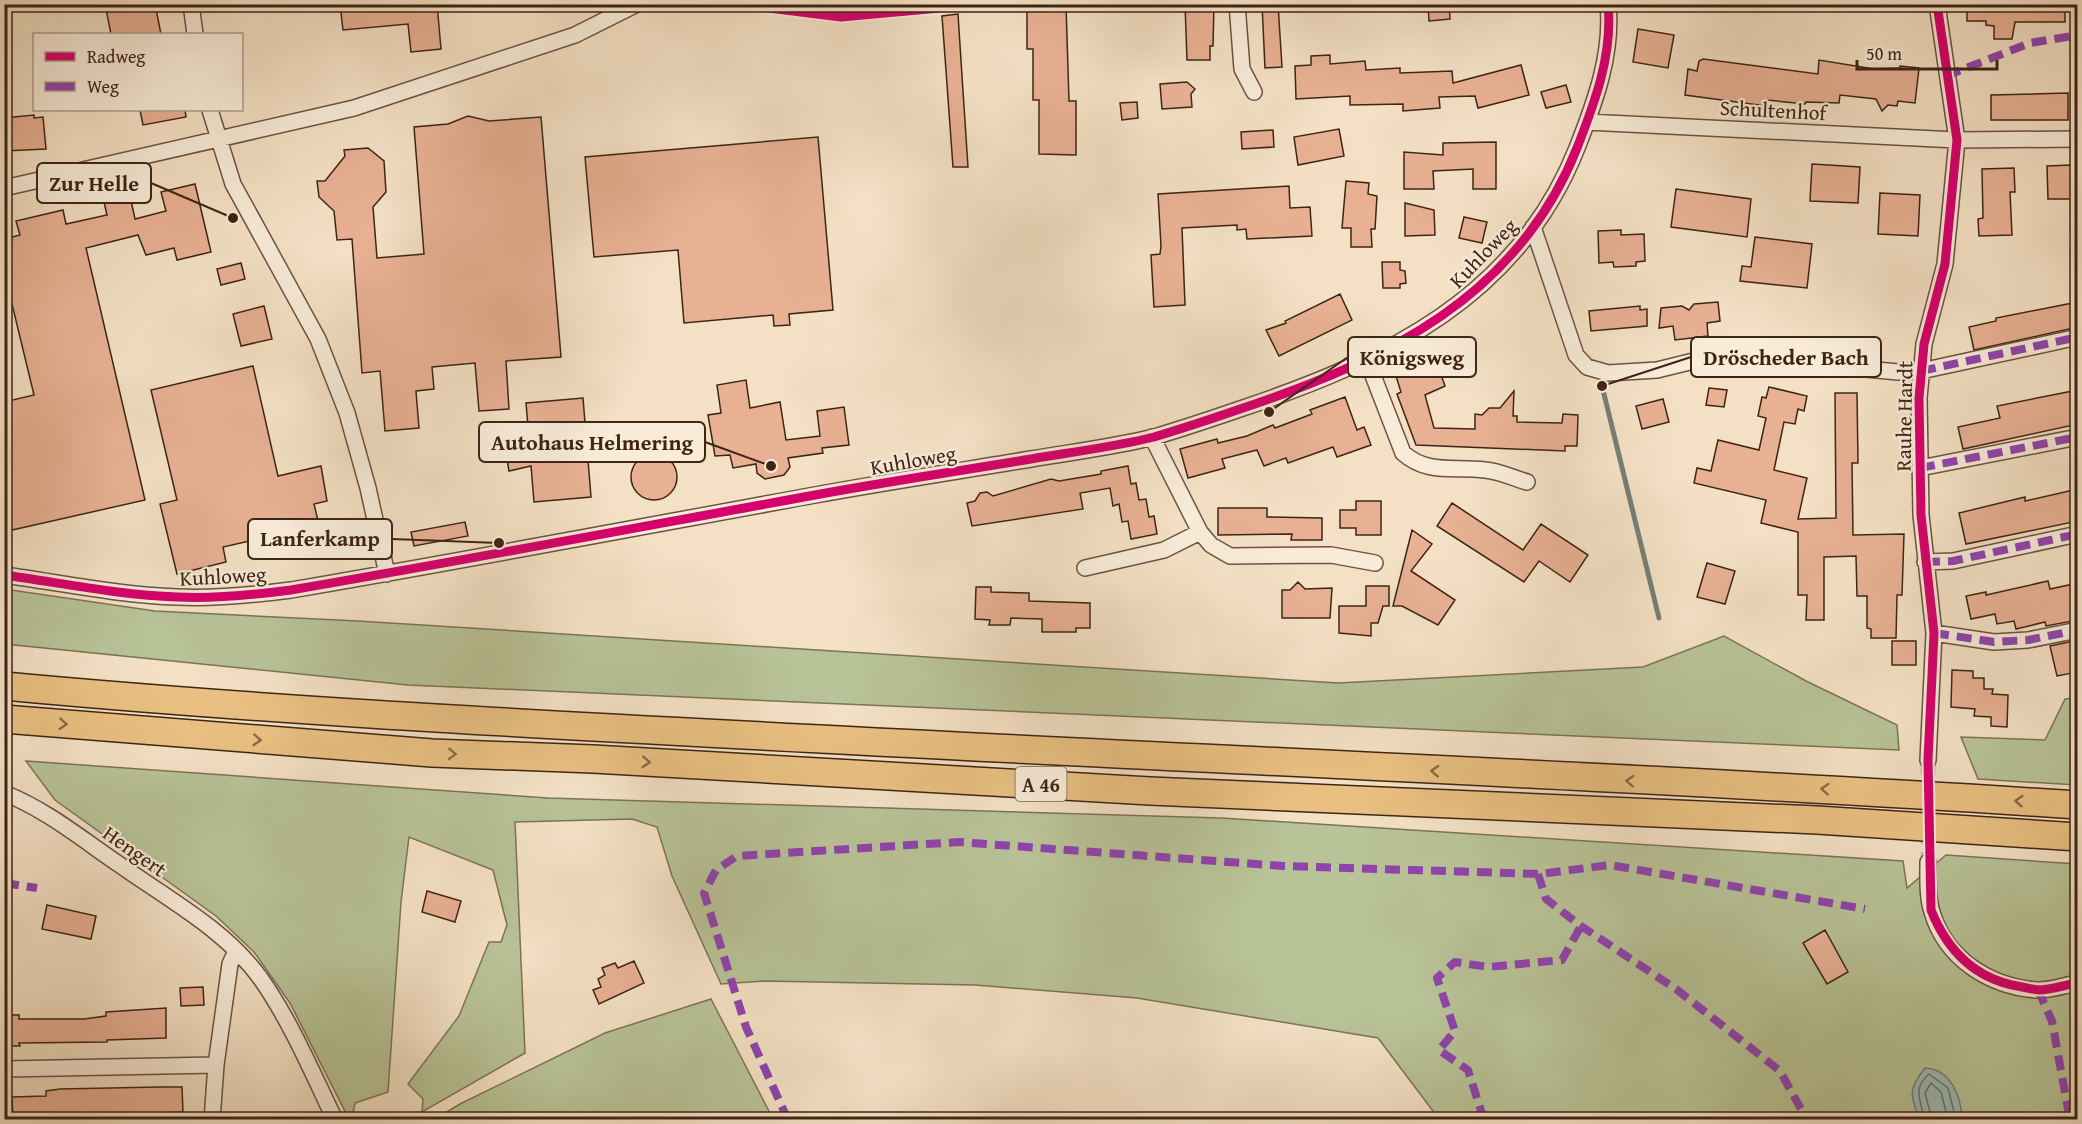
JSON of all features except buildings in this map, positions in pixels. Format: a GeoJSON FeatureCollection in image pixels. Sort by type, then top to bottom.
{"type":"FeatureCollection","features":[{"type":"Feature","properties":{"kind":"highway","name":"A 46"},"geometry":{"type":"LineString","coordinates":[[4,686],[191,704],[427,719],[1812,788],[2078,805]]}},
{"type":"Feature","properties":{"kind":"highway","name":"A 46"},"geometry":{"type":"LineString","coordinates":[[4,719],[432,753],[605,760],[1161,791],[1817,820],[2078,837]]}},
{"type":"Feature","properties":{"kind":"street"},"geometry":{"type":"LineString","coordinates":[[191,4],[195,33]]}},
{"type":"Feature","properties":{"kind":"street"},"geometry":{"type":"LineString","coordinates":[[4,188],[354,108],[575,35],[637,4]]}},
{"type":"Feature","properties":{"kind":"street"},"geometry":{"type":"LineString","coordinates":[[1237,4],[1242,69],[1254,92]]}},
{"type":"Feature","properties":{"kind":"street","name":"Kuhloweg"},"geometry":{"type":"LineString","coordinates":[[4,575],[131,594],[178,598],[237,597],[387,574],[1152,437],[1264,401],[1367,360],[1451,311],[1479,288],[1533,227],[1569,166],[1587,122],[1610,36],[1608,4]]}},
{"type":"Feature","properties":{"kind":"street","name":"Rauhe Hardt"},"geometry":{"type":"LineString","coordinates":[[1928,760],[1934,633],[1925,562],[1920,468],[1921,371],[1924,344],[1945,264],[1957,140],[1937,4]]}},
{"type":"Feature","properties":{"kind":"street"},"geometry":{"type":"LineString","coordinates":[[210,111],[233,184],[318,339],[347,413],[368,488],[387,574]]}},
{"type":"Feature","properties":{"kind":"street","name":"Schultenhof"},"geometry":{"type":"LineString","coordinates":[[1587,122],[1957,140],[2078,139]]}},
{"type":"Feature","properties":{"kind":"street"},"geometry":{"type":"LineString","coordinates":[[1533,227],[1576,355],[1587,367],[1608,373],[1658,370],[1718,355],[1898,372],[1921,371],[2078,337]]}},
{"type":"Feature","properties":{"kind":"street"},"geometry":{"type":"LineString","coordinates":[[1367,360],[1403,453],[1427,467],[1487,470],[1527,482]]}},
{"type":"Feature","properties":{"kind":"street"},"geometry":{"type":"LineString","coordinates":[[1152,437],[1200,532],[1211,544],[1230,556],[1331,555],[1375,563]]}},
{"type":"Feature","properties":{"kind":"street"},"geometry":{"type":"LineString","coordinates":[[1920,468],[2078,437]]}},
{"type":"Feature","properties":{"kind":"street"},"geometry":{"type":"LineString","coordinates":[[1084,568],[1164,550],[1200,532]]}},
{"type":"Feature","properties":{"kind":"street"},"geometry":{"type":"LineString","coordinates":[[1925,562],[1953,561],[2078,534]]}},
{"type":"Feature","properties":{"kind":"street"},"geometry":{"type":"LineString","coordinates":[[1934,633],[1994,642],[2028,640],[2078,630]]}},
{"type":"Feature","properties":{"kind":"street","name":"Hengert"},"geometry":{"type":"LineString","coordinates":[[4,793],[27,802],[54,820],[211,929],[236,951],[260,979],[276,1004],[335,1119]]}},
{"type":"Feature","properties":{"kind":"street"},"geometry":{"type":"LineString","coordinates":[[1928,862],[1931,910],[1939,930],[1952,949],[1974,971],[2004,984],[2038,990],[2078,983]]}},
{"type":"Feature","properties":{"kind":"street"},"geometry":{"type":"LineString","coordinates":[[212,1119],[216,1065],[230,964],[236,951]]}},
{"type":"Feature","properties":{"kind":"street"},"geometry":{"type":"LineString","coordinates":[[4,1069],[216,1065]]}},
{"type":"Feature","properties":{"kind":"green space"},"geometry":{"type":"Polygon","coordinates":[[[4,589],[155,611],[358,621],[1338,683],[1643,667],[1724,636],[1806,681],[1897,725],[1899,750],[408,685],[5,644],[4,589]]]}},
{"type":"Feature","properties":{"kind":"green space"},"geometry":{"type":"Polygon","coordinates":[[[2077,698],[2077,785],[1978,779],[1961,737],[2045,740],[2065,699],[2077,698]]]}},
{"type":"Feature","properties":{"kind":"green space"},"geometry":{"type":"Polygon","coordinates":[[[26,761],[548,798],[1221,818],[1903,861],[1907,888],[1946,855],[2077,864],[2077,1119],[1439,1119],[1378,1038],[1137,998],[975,985],[764,981],[721,984],[672,876],[657,827],[632,819],[515,822],[525,1053],[422,1112],[423,1099],[408,1084],[459,1016],[489,942],[501,942],[507,925],[493,870],[409,837],[401,902],[388,1092],[355,1103],[352,1119],[349,1119],[290,1003],[254,952],[216,916],[55,800],[26,761]]]}},
{"type":"Feature","properties":{"kind":"green space"},"geometry":{"type":"Polygon","coordinates":[[[711,999],[773,1119],[435,1119],[460,1104],[605,1033],[711,999]]]}},
{"type":"Feature","properties":{"kind":"water"},"geometry":{"type":"Polygon","coordinates":[[[1925,1068],[1942,1073],[1948,1079],[1957,1093],[1962,1119],[1919,1119],[1912,1093],[1915,1082],[1925,1068]]]}},
{"type":"Feature","properties":{"kind":"waterway"},"geometry":{"type":"LineString","coordinates":[[1602,386],[1659,618]]}},
{"type":"Feature","properties":{"kind":"tunnel"},"geometry":{"type":"LineString","coordinates":[[1928,760],[1928,862]]}},
{"type":"Feature","properties":{"kind":"marked path"},"geometry":{"type":"LineString","coordinates":[[1946,76],[2030,43],[2078,35]]}},
{"type":"Feature","properties":{"kind":"marked path"},"geometry":{"type":"LineString","coordinates":[[1921,371],[2078,337]]}},
{"type":"Feature","properties":{"kind":"marked path"},"geometry":{"type":"LineString","coordinates":[[1920,468],[2078,437]]}},
{"type":"Feature","properties":{"kind":"marked path"},"geometry":{"type":"LineString","coordinates":[[1925,562],[1953,561],[2078,534]]}},
{"type":"Feature","properties":{"kind":"marked path"},"geometry":{"type":"LineString","coordinates":[[1934,633],[1994,642],[2028,640],[2078,630]]}},
{"type":"Feature","properties":{"kind":"marked path"},"geometry":{"type":"LineString","coordinates":[[788,1120],[746,1027],[704,893],[716,870],[737,856],[959,842],[1283,866],[1540,874],[1610,865],[1865,909]]}},
{"type":"Feature","properties":{"kind":"marked path"},"geometry":{"type":"LineString","coordinates":[[1538,874],[1546,899],[1581,926],[1676,989],[1780,1071],[1807,1120]]}},
{"type":"Feature","properties":{"kind":"marked path"},"geometry":{"type":"LineString","coordinates":[[4,883],[37,888]]}},
{"type":"Feature","properties":{"kind":"marked path"},"geometry":{"type":"LineString","coordinates":[[1484,1120],[1468,1070],[1439,1050],[1455,1031],[1437,978],[1455,962],[1488,967],[1562,960],[1581,926]]}},
{"type":"Feature","properties":{"kind":"marked path"},"geometry":{"type":"LineString","coordinates":[[2038,990],[2052,1021],[2070,1120]]}},
{"type":"Feature","properties":{"kind":"cycle path"},"geometry":{"type":"LineString","coordinates":[[735,4],[841,17],[940,8],[945,4]]}},
{"type":"Feature","properties":{"kind":"cycle path"},"geometry":{"type":"LineString","coordinates":[[4,575],[155,596],[234,596],[291,590],[842,490],[1124,444],[1154,437],[1232,412],[1347,368],[1396,344],[1441,316],[1483,283],[1520,245],[1552,200],[1577,148],[1590,113],[1601,78],[1608,41],[1608,4]]}},
{"type":"Feature","properties":{"kind":"cycle path"},"geometry":{"type":"LineString","coordinates":[[1937,4],[1957,140],[1945,264],[1924,344],[1919,398],[1921,515],[1934,633],[1928,760],[1931,910],[1945,938],[1954,950],[1975,969],[1988,976],[2002,982],[2038,990],[2078,983]]}},
{"type":"Feature","properties":{"kind":"place","name":"Zur Helle"},"geometry":{"type":"Point","coordinates":[233,218]}},
{"type":"Feature","properties":{"kind":"place","name":"Dröscheder Bach"},"geometry":{"type":"Point","coordinates":[1602,386]}},
{"type":"Feature","properties":{"kind":"place","name":"Königsweg"},"geometry":{"type":"Point","coordinates":[1269,412]}},
{"type":"Feature","properties":{"kind":"place","name":"Autohaus Helmering"},"geometry":{"type":"Point","coordinates":[771,466]}},
{"type":"Feature","properties":{"kind":"place","name":"Lanferkamp"},"geometry":{"type":"Point","coordinates":[499,543]}}]}
